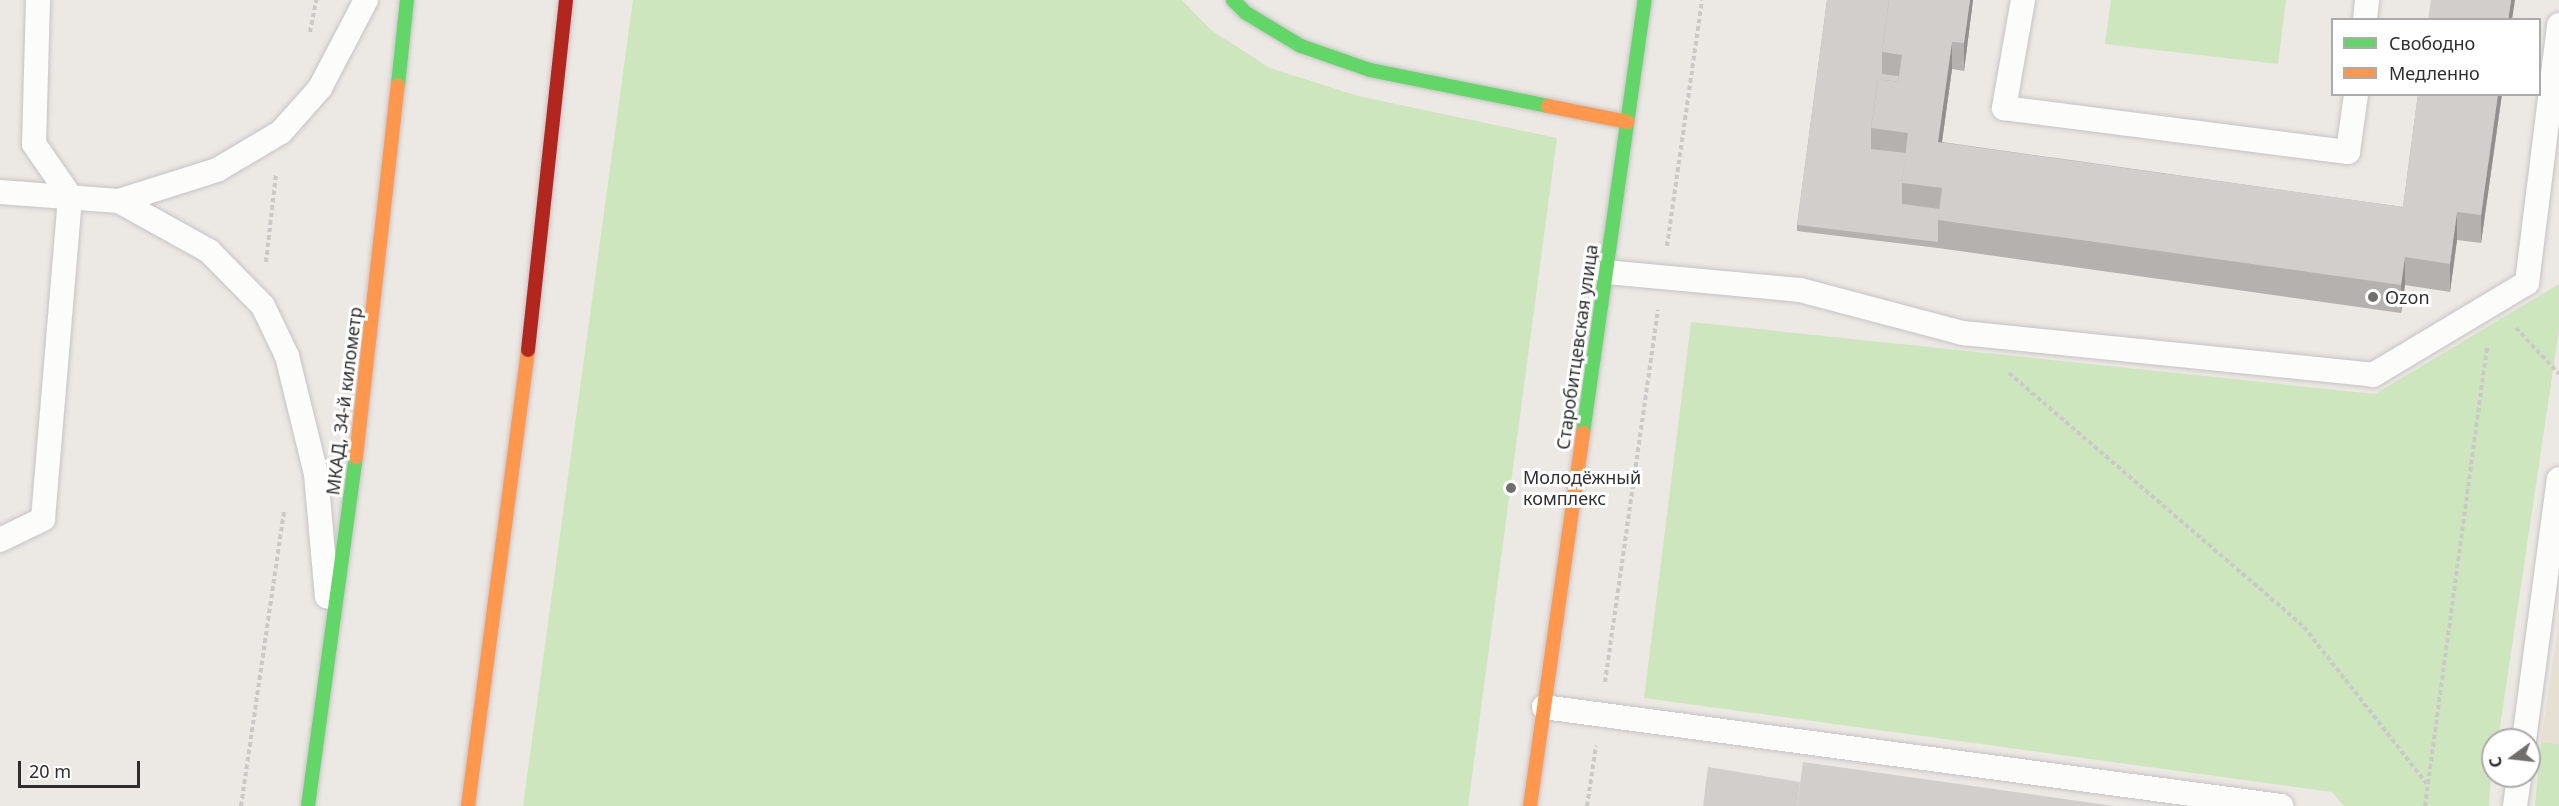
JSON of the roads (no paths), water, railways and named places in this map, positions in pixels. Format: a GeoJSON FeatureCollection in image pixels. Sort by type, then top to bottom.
{"type":"FeatureCollection","features":[{"type":"Feature","properties":{"kind":"main road","name":"МКАД, 34-й километр"},"geometry":{"type":"LineString","coordinates":[[308,806],[364,395],[407,0]]}},
{"type":"Feature","properties":{"kind":"main road"},"geometry":{"type":"LineString","coordinates":[[551,156],[566,0]]}},
{"type":"Feature","properties":{"kind":"main road"},"geometry":{"type":"LineString","coordinates":[[468,806],[551,156],[575,0]]}},
{"type":"Feature","properties":{"kind":"main road"},"geometry":{"type":"LineString","coordinates":[[1233,0],[1246,13],[1301,46],[1370,70],[1627,122]]}},
{"type":"Feature","properties":{"kind":"main road","name":"Старобитцевская улица"},"geometry":{"type":"LineString","coordinates":[[1530,806],[1645,0]]}},
{"type":"Feature","properties":{"kind":"lane"},"geometry":{"type":"LineString","coordinates":[[0,540],[43,519],[70,196],[34,144],[38,0]]}},
{"type":"Feature","properties":{"kind":"lane"},"geometry":{"type":"LineString","coordinates":[[118,201],[217,170],[281,132],[320,88],[366,0]]}},
{"type":"Feature","properties":{"kind":"lane"},"geometry":{"type":"LineString","coordinates":[[2023,0],[2004,108],[2348,152],[2356,96]]}},
{"type":"Feature","properties":{"kind":"lane"},"geometry":{"type":"LineString","coordinates":[[2365,18],[2367,0]]}},
{"type":"Feature","properties":{"kind":"lane"},"geometry":{"type":"LineString","coordinates":[[1606,272],[1800,290],[1963,333],[2373,375],[2527,283],[2559,25]]}},
{"type":"Feature","properties":{"kind":"lane"},"geometry":{"type":"LineString","coordinates":[[0,192],[118,201],[209,251],[263,306],[287,356],[316,474],[331,641]]}},
{"type":"Feature","properties":{"kind":"lane"},"geometry":{"type":"LineString","coordinates":[[2526,728],[2559,479]]}},
{"type":"Feature","properties":{"kind":"lane"},"geometry":{"type":"LineString","coordinates":[[1544,707],[2281,806]]}},
{"type":"Feature","properties":{"kind":"lane"},"geometry":{"type":"LineString","coordinates":[[2515,806],[2517,788]]}},
{"type":"Feature","properties":{"kind":"place","name":"Ozon"},"geometry":{"type":"Point","coordinates":[2373,297]}},
{"type":"Feature","properties":{"kind":"place","name":"Молодёжный комплекс"},"geometry":{"type":"Point","coordinates":[1511,488]}}]}
